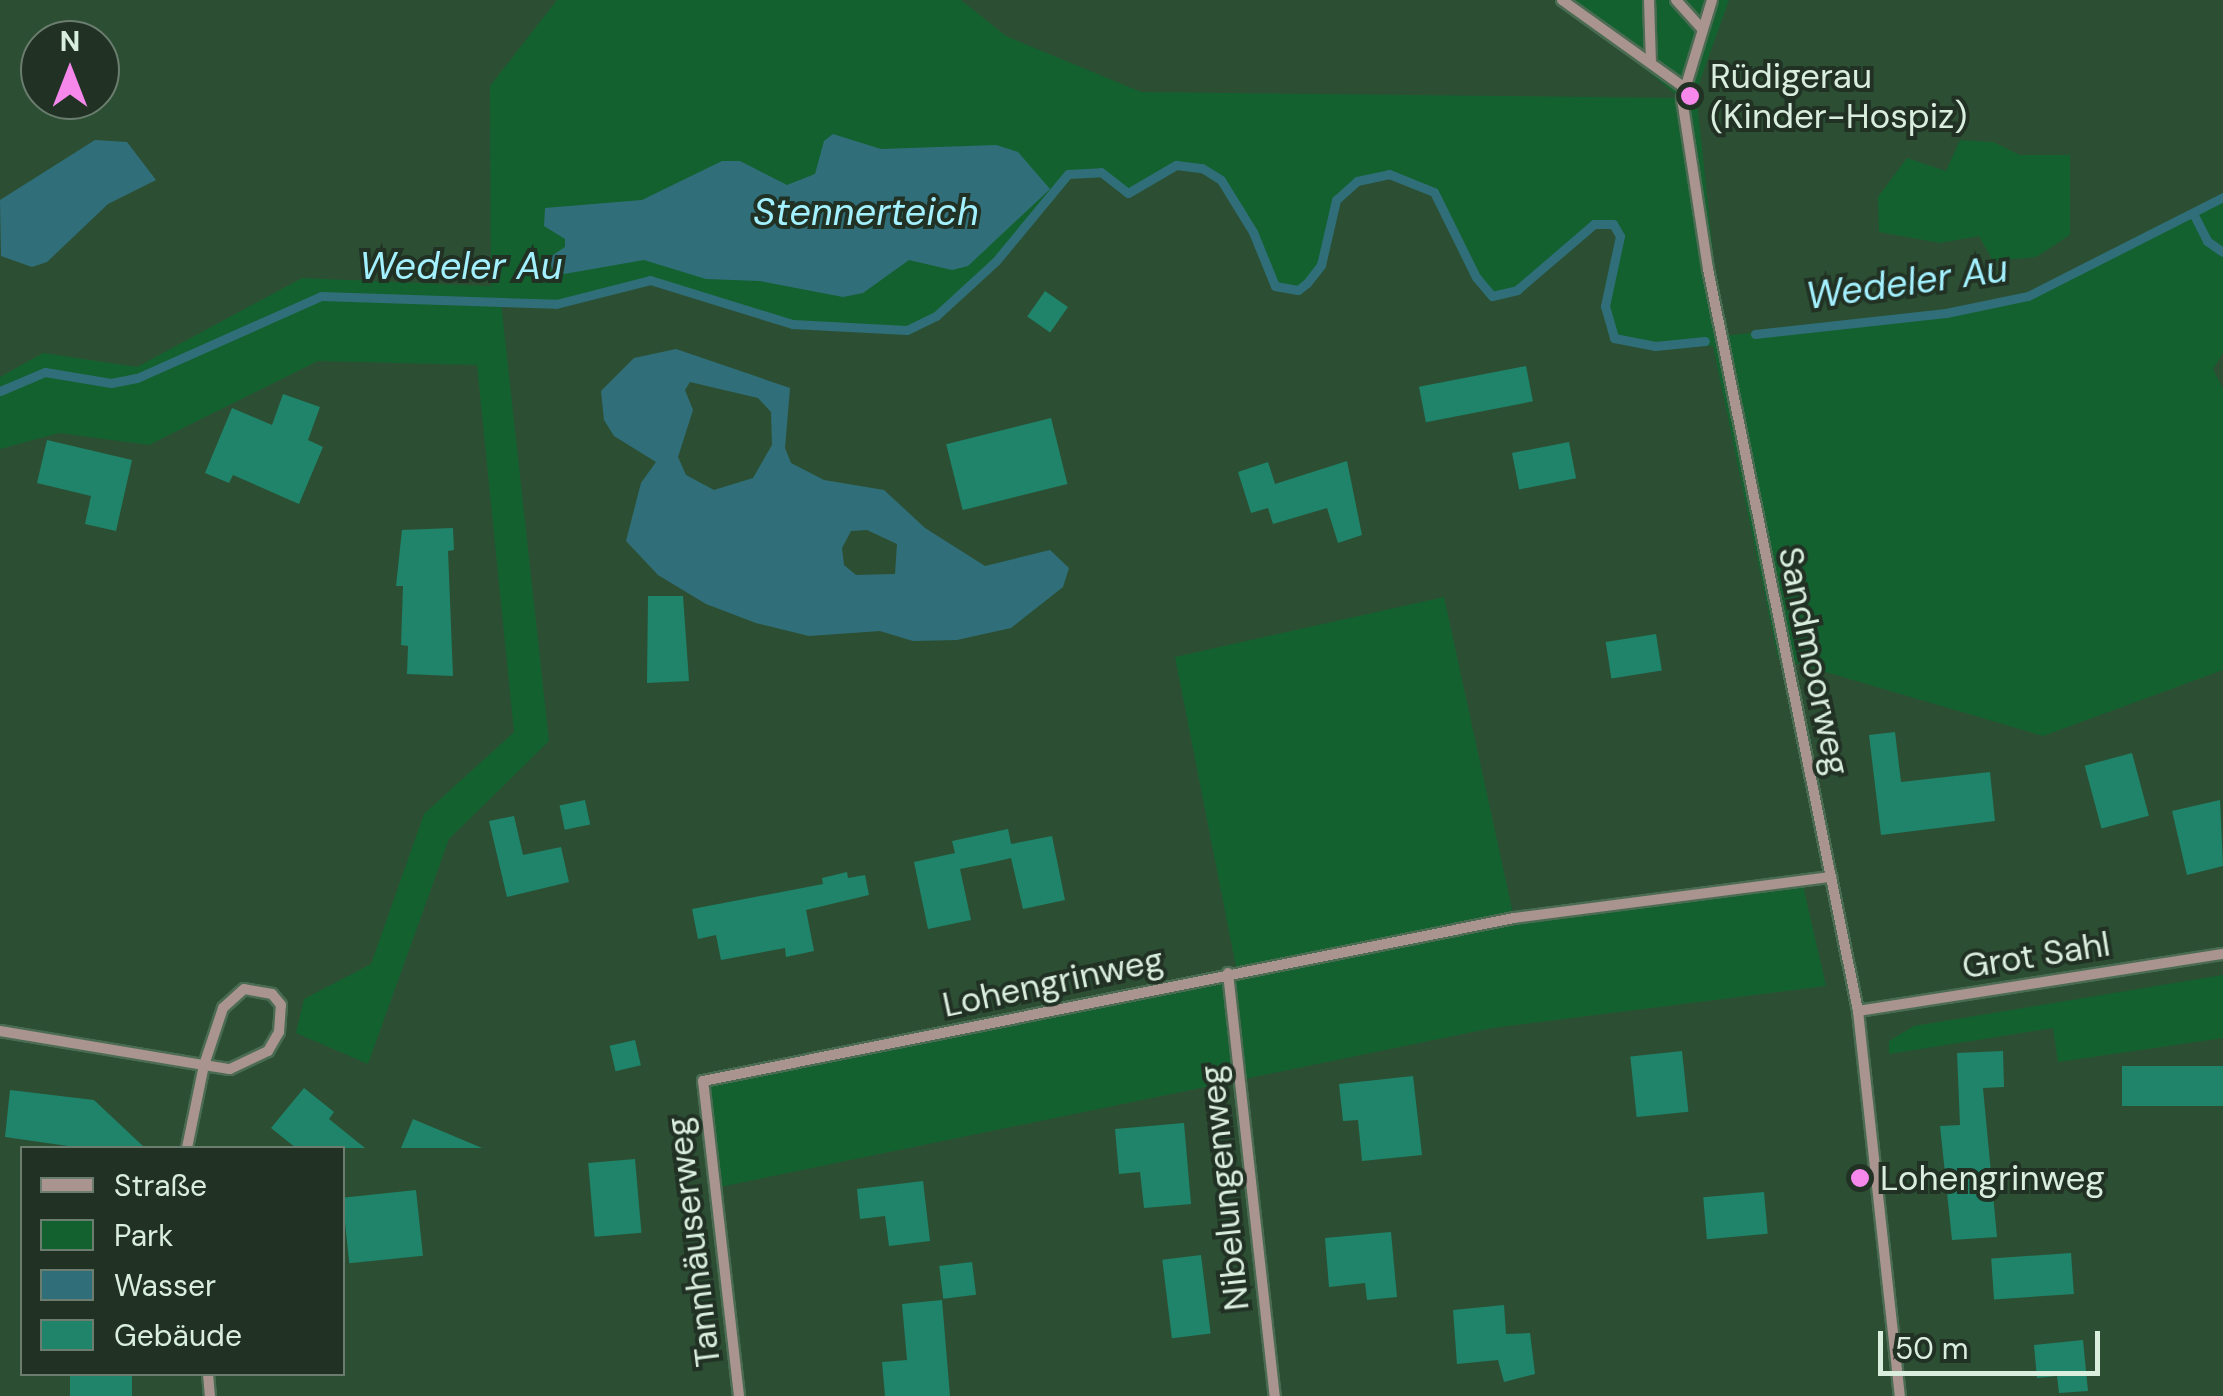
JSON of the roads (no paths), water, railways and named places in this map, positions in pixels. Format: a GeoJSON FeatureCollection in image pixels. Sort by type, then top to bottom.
{"type":"FeatureCollection","features":[{"type":"Feature","properties":{"kind":"street"},"geometry":{"type":"LineString","coordinates":[[1562,0],[1682,86],[1712,0]]}},
{"type":"Feature","properties":{"kind":"street"},"geometry":{"type":"LineString","coordinates":[[1649,0],[1651,63]]}},
{"type":"Feature","properties":{"kind":"street"},"geometry":{"type":"LineString","coordinates":[[1676,0],[1702,29]]}},
{"type":"Feature","properties":{"kind":"street","name":"Sandmoorweg"},"geometry":{"type":"LineString","coordinates":[[1682,86],[1719,323],[1858,1012],[1900,1396]]}},
{"type":"Feature","properties":{"kind":"street","name":"Lohengrinweg"},"geometry":{"type":"LineString","coordinates":[[702,1082],[1514,918],[1831,878]]}},
{"type":"Feature","properties":{"kind":"street","name":"Grot Sahl"},"geometry":{"type":"LineString","coordinates":[[1858,1012],[2223,954]]}},
{"type":"Feature","properties":{"kind":"street","name":"Nibelungenweg"},"geometry":{"type":"LineString","coordinates":[[1228,974],[1275,1396]]}},
{"type":"Feature","properties":{"kind":"street"},"geometry":{"type":"LineString","coordinates":[[0,1031],[204,1065],[230,1069],[268,1051],[282,1020],[272,994],[244,989],[232,995],[204,1065],[187,1146]]}},
{"type":"Feature","properties":{"kind":"street","name":"Tannhäuserweg"},"geometry":{"type":"LineString","coordinates":[[702,1082],[739,1396]]}},
{"type":"Feature","properties":{"kind":"water","name":"Stennerteich"},"geometry":{"type":"Polygon","coordinates":[[[833,134],[881,149],[996,145],[1018,152],[1050,189],[968,266],[952,270],[909,260],[863,293],[843,297],[760,281],[706,279],[644,260],[564,274],[552,270],[550,257],[565,247],[565,239],[544,226],[545,208],[642,200],[722,161],[740,161],[787,185],[815,174],[824,141],[833,134]]]}},
{"type":"Feature","properties":{"kind":"water"},"geometry":{"type":"Polygon","coordinates":[[[95,140],[127,142],[156,180],[108,204],[47,262],[32,267],[1,256],[0,200],[95,140]]]}},
{"type":"Feature","properties":{"kind":"water"},"geometry":{"type":"Polygon","coordinates":[[[676,349],[790,388],[785,448],[791,463],[824,480],[884,490],[925,528],[985,566],[1050,550],[1069,568],[1063,587],[1011,628],[957,640],[913,641],[880,631],[809,636],[756,623],[706,604],[658,575],[626,541],[641,483],[656,462],[614,436],[604,420],[601,391],[634,358],[676,349]],[[690,382],[685,390],[693,410],[678,457],[686,475],[714,490],[753,478],[772,445],[771,412],[758,398],[690,382]],[[867,530],[851,531],[842,548],[844,565],[856,575],[895,574],[897,544],[867,530]]]}},
{"type":"Feature","properties":{"kind":"waterway","name":"Wedeler Au"},"geometry":{"type":"LineString","coordinates":[[0,391],[45,372],[111,383],[137,378],[321,296],[556,304],[650,280],[792,324],[907,330],[936,316],[996,261],[1068,174],[1101,172],[1128,193],[1176,165],[1202,168],[1221,180],[1253,232],[1275,286],[1298,290],[1307,283],[1321,265],[1336,200],[1357,181],[1389,174],[1434,192],[1476,277],[1492,296],[1517,290],[1594,224],[1613,224],[1620,236],[1605,306],[1614,338],[1655,346],[1705,341]]}},
{"type":"Feature","properties":{"kind":"waterway","name":"Wedeler Au"},"geometry":{"type":"LineString","coordinates":[[1755,334],[1946,313],[2028,296],[2223,197]]}},
{"type":"Feature","properties":{"kind":"waterway"},"geometry":{"type":"LineString","coordinates":[[2194,215],[2207,241],[2223,252]]}},
{"type":"Feature","properties":{"kind":"place","name":"Rüdigerau (Kinder-Hospiz)"},"geometry":{"type":"Point","coordinates":[1690,96]}},
{"type":"Feature","properties":{"kind":"place","name":"Lohengrinweg"},"geometry":{"type":"Point","coordinates":[1860,1178]}}]}
